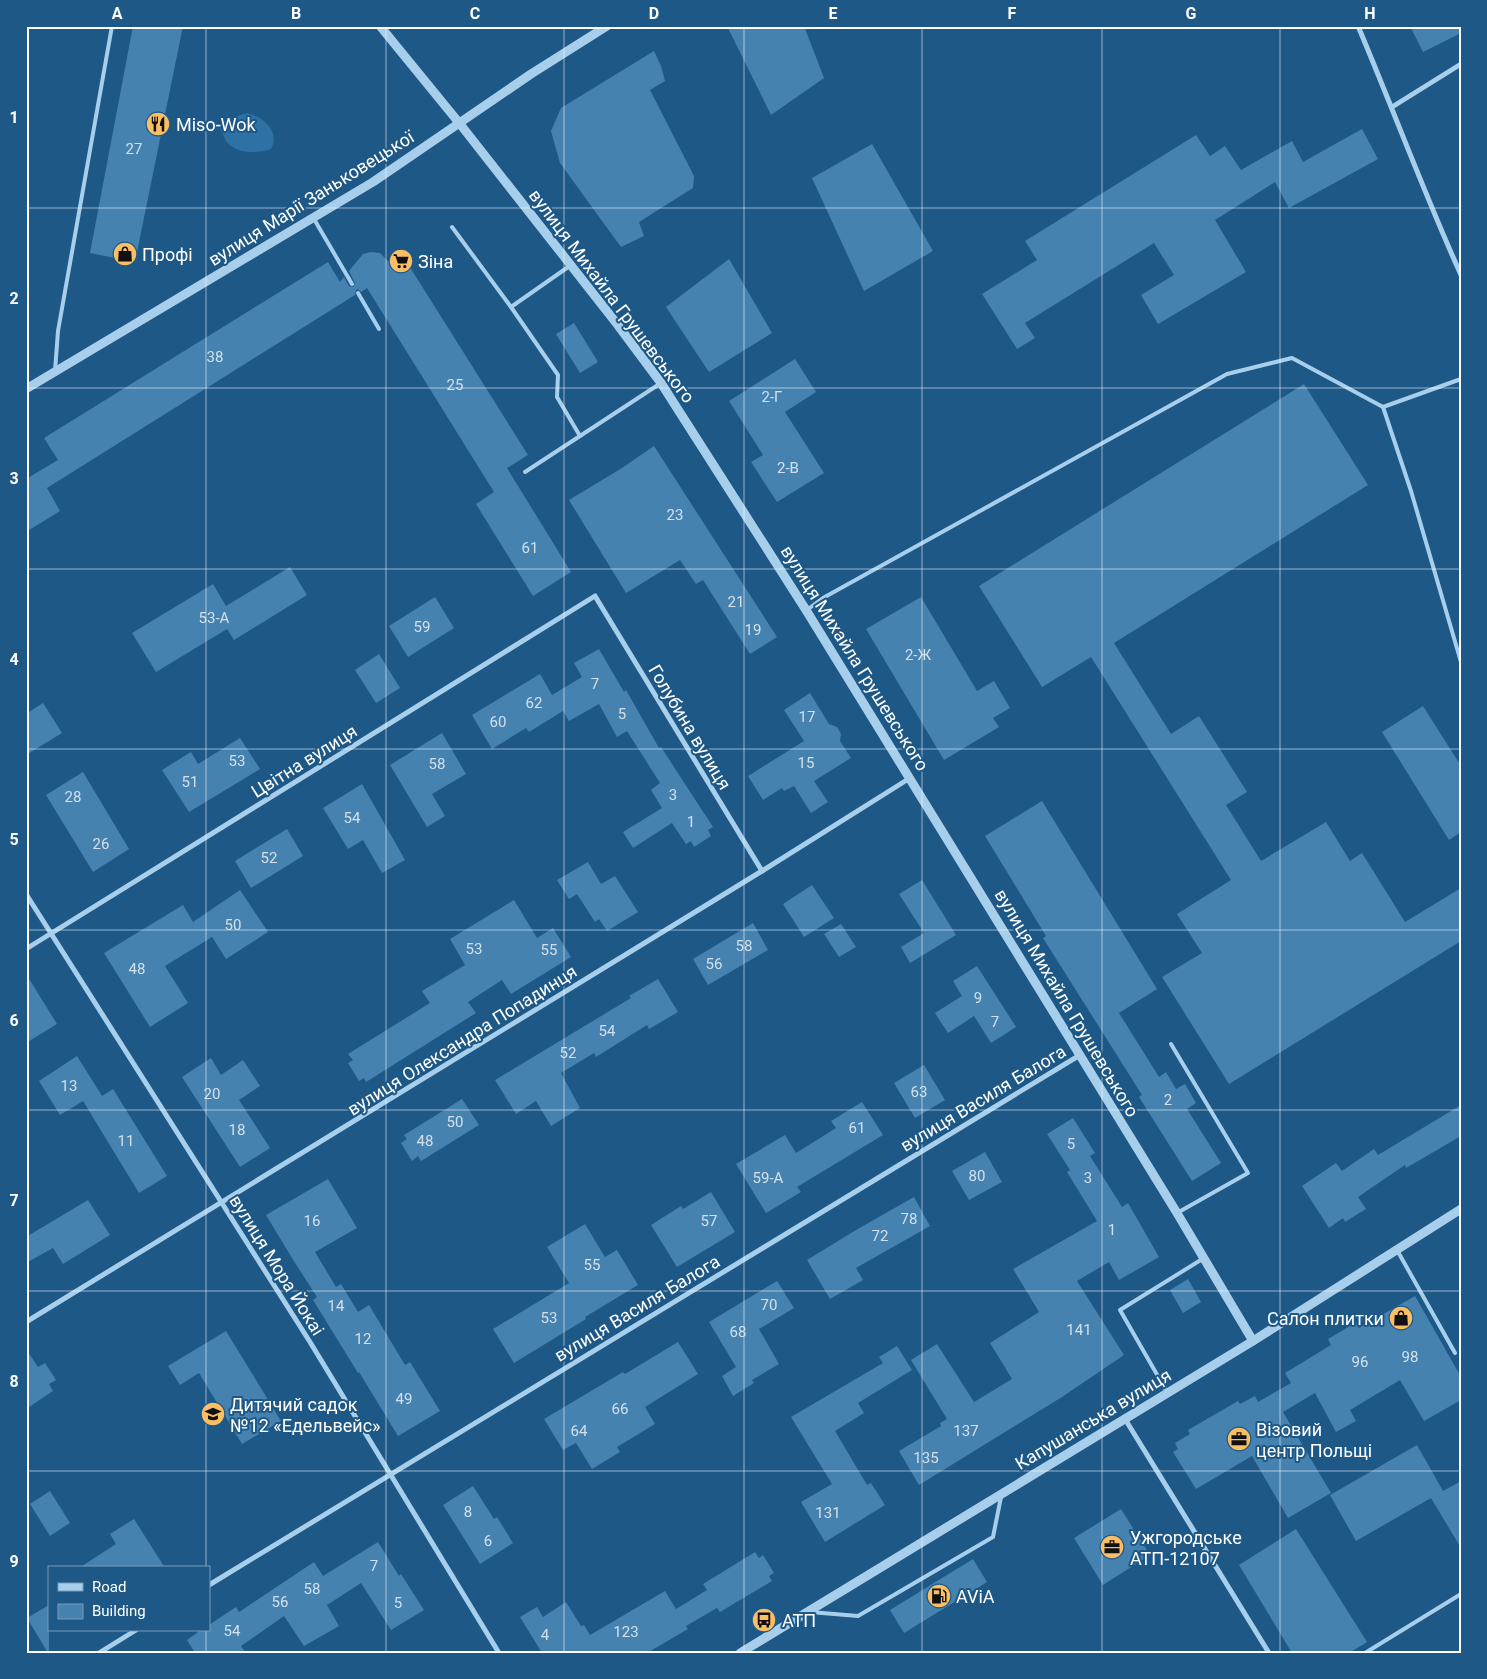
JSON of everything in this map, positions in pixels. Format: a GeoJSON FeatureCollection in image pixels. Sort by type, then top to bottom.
{"type":"FeatureCollection","features":[{"type":"Feature","properties":{"kind":"street","name":"вулиця Михайла Грушевського"},"geometry":{"type":"LineString","coordinates":[[380,26],[571,265],[661,383],[806,610],[910,778],[1177,1213],[1253,1341]]}},
{"type":"Feature","properties":{"kind":"street","name":"вулиця Марії Заньковецької"},"geometry":{"type":"LineString","coordinates":[[26,389],[373,182],[531,74],[608,26]]}},
{"type":"Feature","properties":{"kind":"street"},"geometry":{"type":"LineString","coordinates":[[1358,26],[1461,275]]}},
{"type":"Feature","properties":{"kind":"street"},"geometry":{"type":"LineString","coordinates":[[1392,107],[1461,64]]}},
{"type":"Feature","properties":{"kind":"street","name":"Голубина вулиця"},"geometry":{"type":"LineString","coordinates":[[596,596],[762,871]]}},
{"type":"Feature","properties":{"kind":"street","name":"Цвітна вулиця"},"geometry":{"type":"LineString","coordinates":[[26,949],[596,596]]}},
{"type":"Feature","properties":{"kind":"street","name":"вулиця Олександра Попадинця"},"geometry":{"type":"LineString","coordinates":[[26,1322],[762,871],[910,778]]}},
{"type":"Feature","properties":{"kind":"street","name":"вулиця Мора Йокаі"},"geometry":{"type":"LineString","coordinates":[[26,894],[304,1334],[499,1653]]}},
{"type":"Feature","properties":{"kind":"street","name":"вулиця Василя Балога"},"geometry":{"type":"LineString","coordinates":[[210,1584],[1080,1055]]}},
{"type":"Feature","properties":{"kind":"street","name":"Капушанська вулиця"},"geometry":{"type":"LineString","coordinates":[[740,1653],[1460,1213]]}},
{"type":"Feature","properties":{"kind":"street"},"geometry":{"type":"LineString","coordinates":[[1125,1419],[1136,1434],[1269,1653]]}},
{"type":"Feature","properties":{"kind":"street"},"geometry":{"type":"LineString","coordinates":[[99,1653],[133,1632]]}},
{"type":"Feature","properties":{"kind":"lane"},"geometry":{"type":"LineString","coordinates":[[55,371],[58,331],[112,26]]}},
{"type":"Feature","properties":{"kind":"lane"},"geometry":{"type":"LineString","coordinates":[[313,217],[352,284]]}},
{"type":"Feature","properties":{"kind":"lane"},"geometry":{"type":"LineString","coordinates":[[452,227],[511,307],[558,376],[558,398],[580,436]]}},
{"type":"Feature","properties":{"kind":"lane"},"geometry":{"type":"LineString","coordinates":[[511,307],[571,265]]}},
{"type":"Feature","properties":{"kind":"lane"},"geometry":{"type":"LineString","coordinates":[[358,293],[379,329]]}},
{"type":"Feature","properties":{"kind":"lane"},"geometry":{"type":"LineString","coordinates":[[806,610],[823,598],[1227,374],[1292,358],[1383,407],[1411,491],[1461,662]]}},
{"type":"Feature","properties":{"kind":"lane"},"geometry":{"type":"LineString","coordinates":[[1383,407],[1461,379]]}},
{"type":"Feature","properties":{"kind":"lane"},"geometry":{"type":"LineString","coordinates":[[525,472],[661,383]]}},
{"type":"Feature","properties":{"kind":"lane"},"geometry":{"type":"LineString","coordinates":[[1170,1044],[1248,1173],[1177,1213]]}},
{"type":"Feature","properties":{"kind":"lane"},"geometry":{"type":"LineString","coordinates":[[1397,1250],[1455,1353]]}},
{"type":"Feature","properties":{"kind":"lane"},"geometry":{"type":"LineString","coordinates":[[1168,1393],[1120,1310],[1204,1258]]}},
{"type":"Feature","properties":{"kind":"lane"},"geometry":{"type":"LineString","coordinates":[[808,1612],[858,1616],[993,1537],[1001,1494]]}},
{"type":"Feature","properties":{"kind":"lane"},"geometry":{"type":"LineString","coordinates":[[1365,1653],[1461,1594]]}},
{"type":"Feature","properties":{"kind":"shaded area"},"geometry":{"type":"Polygon","coordinates":[[[247,113],[264,121],[272,130],[274,136],[271,149],[260,152],[241,151],[226,141],[221,130],[226,120],[247,113]]]}},
{"type":"Feature","properties":{"kind":"building"},"geometry":{"type":"Polygon","coordinates":[[[133,26],[183,26],[135,262],[90,253],[133,26]]]}},
{"type":"Feature","properties":{"kind":"building"},"geometry":{"type":"Polygon","coordinates":[[[727,26],[804,26],[824,78],[771,115],[727,26]]]}},
{"type":"Feature","properties":{"kind":"building"},"geometry":{"type":"Polygon","coordinates":[[[1410,26],[1461,26],[1461,33],[1423,52],[1410,26]]]}},
{"type":"Feature","properties":{"kind":"building"},"geometry":{"type":"Polygon","coordinates":[[[654,51],[665,81],[650,90],[694,176],[693,188],[639,222],[644,236],[621,247],[560,163],[551,131],[561,108],[654,51]]]}},
{"type":"Feature","properties":{"kind":"building"},"geometry":{"type":"Polygon","coordinates":[[[1362,129],[1378,159],[1289,208],[1275,182],[1215,220],[1246,272],[1158,324],[1141,295],[1174,275],[1154,243],[1025,323],[1035,338],[1017,349],[982,294],[1037,260],[1025,241],[1196,135],[1210,156],[1225,146],[1241,170],[1292,141],[1303,162],[1362,129]]]}},
{"type":"Feature","properties":{"kind":"building"},"geometry":{"type":"Polygon","coordinates":[[[872,144],[933,251],[864,291],[812,178],[872,144]]]}},
{"type":"Feature","properties":{"kind":"building"},"geometry":{"type":"Polygon","coordinates":[[[371,252],[380,253],[388,261],[401,253],[528,455],[507,468],[571,572],[533,596],[476,504],[494,492],[367,288],[361,292],[358,289],[356,290],[355,295],[47,488],[60,511],[26,532],[26,479],[58,460],[44,438],[328,262],[340,282],[344,277],[349,286],[353,287],[355,283],[349,271],[363,254],[371,252]]]}},
{"type":"Feature","properties":{"kind":"building"},"geometry":{"type":"Polygon","coordinates":[[[729,259],[772,333],[709,372],[666,307],[729,259]]]}},
{"type":"Feature","properties":{"kind":"building"},"geometry":{"type":"Polygon","coordinates":[[[574,323],[598,362],[580,373],[556,334],[574,323]]]}},
{"type":"Feature","properties":{"kind":"building"},"geometry":{"type":"Polygon","coordinates":[[[795,359],[816,392],[785,412],[824,473],[777,502],[751,462],[763,455],[729,401],[795,359]]]}},
{"type":"Feature","properties":{"kind":"building"},"geometry":{"type":"Polygon","coordinates":[[[1304,384],[1368,485],[1114,643],[1171,734],[1199,716],[1247,792],[1226,805],[1261,861],[1326,822],[1350,861],[1362,853],[1405,922],[1461,888],[1461,941],[1229,1084],[1162,977],[1202,953],[1177,914],[1231,880],[1091,657],[1042,687],[979,586],[1304,384]]]}},
{"type":"Feature","properties":{"kind":"building"},"geometry":{"type":"Polygon","coordinates":[[[654,446],[777,637],[750,654],[703,580],[696,584],[680,560],[626,593],[569,500],[654,446]]]}},
{"type":"Feature","properties":{"kind":"building"},"geometry":{"type":"Polygon","coordinates":[[[290,567],[307,595],[234,640],[227,629],[156,672],[132,633],[213,584],[226,606],[290,567]]]}},
{"type":"Feature","properties":{"kind":"building"},"geometry":{"type":"Polygon","coordinates":[[[435,597],[454,628],[408,657],[389,626],[435,597]]]}},
{"type":"Feature","properties":{"kind":"building"},"geometry":{"type":"Polygon","coordinates":[[[921,597],[977,691],[994,681],[1010,708],[993,718],[999,727],[944,760],[866,629],[921,597]]]}},
{"type":"Feature","properties":{"kind":"building"},"geometry":{"type":"Polygon","coordinates":[[[599,649],[624,692],[626,690],[659,748],[661,747],[713,827],[708,830],[711,836],[694,847],[691,841],[686,844],[672,823],[633,848],[623,832],[662,808],[651,790],[660,783],[627,731],[617,737],[599,704],[569,721],[563,711],[529,732],[526,728],[492,749],[472,715],[540,674],[552,695],[582,677],[574,663],[599,649]]]}},
{"type":"Feature","properties":{"kind":"building"},"geometry":{"type":"Polygon","coordinates":[[[379,654],[400,688],[376,703],[355,670],[379,654]]]}},
{"type":"Feature","properties":{"kind":"building"},"geometry":{"type":"Polygon","coordinates":[[[810,693],[829,724],[837,727],[841,734],[840,741],[851,758],[814,781],[828,802],[811,813],[794,786],[784,791],[782,788],[763,800],[748,776],[804,741],[784,710],[810,693]]]}},
{"type":"Feature","properties":{"kind":"building"},"geometry":{"type":"Polygon","coordinates":[[[43,703],[62,733],[26,755],[26,714],[43,703]]]}},
{"type":"Feature","properties":{"kind":"building"},"geometry":{"type":"Polygon","coordinates":[[[1423,706],[1461,766],[1461,832],[1449,840],[1382,732],[1423,706]]]}},
{"type":"Feature","properties":{"kind":"building"},"geometry":{"type":"Polygon","coordinates":[[[442,733],[466,774],[432,794],[445,816],[427,827],[390,765],[442,733]]]}},
{"type":"Feature","properties":{"kind":"building"},"geometry":{"type":"Polygon","coordinates":[[[240,738],[260,769],[189,812],[162,770],[191,752],[198,764],[240,738]]]}},
{"type":"Feature","properties":{"kind":"building"},"geometry":{"type":"Polygon","coordinates":[[[83,772],[129,849],[93,872],[46,795],[83,772]]]}},
{"type":"Feature","properties":{"kind":"building"},"geometry":{"type":"Polygon","coordinates":[[[362,784],[405,860],[382,873],[363,840],[348,849],[323,808],[362,784]]]}},
{"type":"Feature","properties":{"kind":"building"},"geometry":{"type":"Polygon","coordinates":[[[1042,801],[1157,989],[1119,1013],[1159,1077],[1166,1072],[1176,1089],[1185,1084],[1196,1103],[1187,1109],[1221,1163],[1192,1181],[1139,1097],[1142,1095],[1043,938],[1046,936],[985,836],[1042,801]]]}},
{"type":"Feature","properties":{"kind":"building"},"geometry":{"type":"Polygon","coordinates":[[[287,829],[303,856],[251,888],[235,861],[287,829]]]}},
{"type":"Feature","properties":{"kind":"building"},"geometry":{"type":"Polygon","coordinates":[[[588,862],[601,884],[615,876],[638,912],[607,931],[599,919],[595,922],[577,894],[569,899],[557,880],[588,862]]]}},
{"type":"Feature","properties":{"kind":"building"},"geometry":{"type":"Polygon","coordinates":[[[922,880],[956,935],[910,963],[901,947],[924,933],[899,894],[922,880]]]}},
{"type":"Feature","properties":{"kind":"building"},"geometry":{"type":"Polygon","coordinates":[[[812,885],[834,918],[804,937],[783,904],[812,885]]]}},
{"type":"Feature","properties":{"kind":"building"},"geometry":{"type":"Polygon","coordinates":[[[240,890],[268,932],[226,959],[212,937],[165,966],[188,1003],[150,1027],[104,953],[183,905],[193,922],[240,890]]]}},
{"type":"Feature","properties":{"kind":"building"},"geometry":{"type":"Polygon","coordinates":[[[514,900],[537,938],[553,928],[571,957],[511,994],[502,980],[468,1002],[476,1013],[366,1082],[364,1078],[359,1081],[348,1063],[353,1060],[348,1054],[430,1003],[422,991],[465,965],[450,939],[514,900]]]}},
{"type":"Feature","properties":{"kind":"building"},"geometry":{"type":"Polygon","coordinates":[[[753,923],[768,950],[708,985],[693,959],[753,923]]]}},
{"type":"Feature","properties":{"kind":"building"},"geometry":{"type":"Polygon","coordinates":[[[841,924],[856,947],[839,957],[824,934],[841,924]]]}},
{"type":"Feature","properties":{"kind":"building"},"geometry":{"type":"Polygon","coordinates":[[[977,966],[1016,1027],[991,1043],[974,1016],[948,1033],[935,1013],[962,996],[953,981],[977,966]]]}},
{"type":"Feature","properties":{"kind":"building"},"geometry":{"type":"Polygon","coordinates":[[[26,974],[57,1024],[26,1043],[26,974]]]}},
{"type":"Feature","properties":{"kind":"building"},"geometry":{"type":"Polygon","coordinates":[[[658,979],[678,1012],[649,1029],[647,1025],[596,1057],[594,1053],[561,1073],[580,1108],[551,1126],[536,1101],[516,1114],[495,1080],[631,998],[629,996],[658,979]]]}},
{"type":"Feature","properties":{"kind":"building"},"geometry":{"type":"Polygon","coordinates":[[[77,1056],[102,1096],[113,1089],[167,1176],[139,1193],[83,1101],[60,1115],[39,1081],[77,1056]]]}},
{"type":"Feature","properties":{"kind":"building"},"geometry":{"type":"Polygon","coordinates":[[[211,1058],[221,1075],[243,1060],[260,1086],[239,1100],[270,1148],[240,1167],[182,1077],[211,1058]]]}},
{"type":"Feature","properties":{"kind":"building"},"geometry":{"type":"Polygon","coordinates":[[[924,1065],[945,1100],[915,1118],[894,1083],[924,1065]]]}},
{"type":"Feature","properties":{"kind":"building"},"geometry":{"type":"Polygon","coordinates":[[[462,1099],[479,1125],[421,1161],[418,1156],[412,1161],[401,1143],[407,1139],[404,1135],[462,1099]]]}},
{"type":"Feature","properties":{"kind":"building"},"geometry":{"type":"Polygon","coordinates":[[[862,1102],[883,1135],[797,1187],[801,1192],[766,1213],[736,1164],[785,1135],[796,1153],[836,1128],[831,1121],[862,1102]]]}},
{"type":"Feature","properties":{"kind":"building"},"geometry":{"type":"Polygon","coordinates":[[[1461,1105],[1461,1136],[1406,1168],[1405,1165],[1358,1197],[1366,1209],[1345,1222],[1343,1218],[1329,1228],[1302,1186],[1336,1163],[1342,1171],[1374,1149],[1378,1155],[1461,1105]]]}},
{"type":"Feature","properties":{"kind":"building"},"geometry":{"type":"Polygon","coordinates":[[[1073,1118],[1095,1153],[1090,1156],[1122,1207],[1128,1203],[1159,1257],[1119,1280],[1109,1262],[1077,1281],[1124,1355],[1062,1397],[919,1485],[899,1451],[941,1426],[940,1423],[947,1419],[911,1360],[937,1344],[974,1402],[1012,1379],[990,1343],[1039,1312],[1013,1269],[1097,1221],[1067,1172],[1070,1170],[1047,1134],[1073,1118]]]}},
{"type":"Feature","properties":{"kind":"building"},"geometry":{"type":"Polygon","coordinates":[[[985,1152],[1002,1182],[969,1200],[952,1171],[985,1152]]]}},
{"type":"Feature","properties":{"kind":"building"},"geometry":{"type":"Polygon","coordinates":[[[328,1179],[357,1228],[315,1252],[336,1287],[341,1284],[358,1312],[369,1305],[405,1365],[410,1362],[440,1411],[398,1436],[313,1300],[317,1297],[266,1215],[328,1179]]]}},
{"type":"Feature","properties":{"kind":"building"},"geometry":{"type":"Polygon","coordinates":[[[711,1192],[735,1232],[677,1267],[651,1225],[681,1206],[683,1209],[711,1192]]]}},
{"type":"Feature","properties":{"kind":"building"},"geometry":{"type":"Polygon","coordinates":[[[914,1197],[930,1226],[856,1268],[863,1280],[830,1299],[807,1260],[914,1197]]]}},
{"type":"Feature","properties":{"kind":"building"},"geometry":{"type":"Polygon","coordinates":[[[88,1200],[110,1235],[63,1264],[53,1248],[26,1263],[26,1237],[88,1200]]]}},
{"type":"Feature","properties":{"kind":"building"},"geometry":{"type":"Polygon","coordinates":[[[585,1224],[605,1257],[617,1250],[638,1285],[514,1363],[493,1329],[569,1283],[547,1247],[585,1224]]]}},
{"type":"Feature","properties":{"kind":"building"},"geometry":{"type":"Polygon","coordinates":[[[1188,1279],[1201,1302],[1183,1313],[1170,1290],[1188,1279]]]}},
{"type":"Feature","properties":{"kind":"building"},"geometry":{"type":"Polygon","coordinates":[[[777,1281],[794,1308],[759,1329],[779,1364],[752,1380],[754,1383],[733,1396],[722,1376],[736,1367],[709,1322],[777,1281]]]}},
{"type":"Feature","properties":{"kind":"building"},"geometry":{"type":"Polygon","coordinates":[[[1415,1296],[1461,1377],[1461,1400],[1424,1421],[1400,1380],[1350,1410],[1356,1421],[1336,1432],[1315,1393],[1283,1412],[1331,1493],[1288,1518],[1252,1456],[1196,1489],[1173,1452],[1178,1449],[1175,1443],[1190,1434],[1188,1430],[1238,1401],[1240,1404],[1255,1396],[1258,1402],[1291,1383],[1285,1373],[1331,1345],[1328,1339],[1355,1323],[1359,1328],[1415,1296]]]}},
{"type":"Feature","properties":{"kind":"building"},"geometry":{"type":"Polygon","coordinates":[[[226,1331],[281,1421],[242,1444],[199,1373],[180,1385],[168,1366],[226,1331]]]}},
{"type":"Feature","properties":{"kind":"building"},"geometry":{"type":"Polygon","coordinates":[[[678,1342],[698,1374],[645,1407],[655,1424],[617,1447],[620,1452],[592,1469],[576,1443],[563,1450],[544,1419],[678,1342]]]}},
{"type":"Feature","properties":{"kind":"building"},"geometry":{"type":"Polygon","coordinates":[[[897,1346],[912,1370],[858,1403],[864,1413],[835,1431],[867,1485],[871,1483],[885,1505],[825,1542],[801,1502],[832,1484],[791,1417],[883,1363],[879,1357],[897,1346]]]}},
{"type":"Feature","properties":{"kind":"building"},"geometry":{"type":"Polygon","coordinates":[[[26,1349],[38,1367],[45,1363],[56,1380],[49,1384],[53,1391],[26,1409],[26,1349]]]}},
{"type":"Feature","properties":{"kind":"building"},"geometry":{"type":"Polygon","coordinates":[[[1417,1445],[1443,1491],[1461,1481],[1461,1548],[1431,1498],[1356,1541],[1330,1495],[1417,1445]]]}},
{"type":"Feature","properties":{"kind":"building"},"geometry":{"type":"Polygon","coordinates":[[[473,1486],[494,1519],[497,1517],[513,1543],[480,1564],[443,1505],[473,1486]]]}},
{"type":"Feature","properties":{"kind":"building"},"geometry":{"type":"Polygon","coordinates":[[[50,1491],[70,1523],[50,1536],[30,1504],[50,1491]]]}},
{"type":"Feature","properties":{"kind":"building","name":"Ужгородське АТП-12107"},"geometry":{"type":"Polygon","coordinates":[[[1121,1509],[1150,1555],[1103,1585],[1074,1538],[1121,1509]]]}},
{"type":"Feature","properties":{"kind":"building"},"geometry":{"type":"Polygon","coordinates":[[[134,1519],[164,1566],[82,1566],[116,1544],[110,1534],[134,1519]]]}},
{"type":"Feature","properties":{"kind":"building"},"geometry":{"type":"Polygon","coordinates":[[[1296,1529],[1367,1642],[1349,1653],[1292,1653],[1239,1565],[1296,1529]]]}},
{"type":"Feature","properties":{"kind":"building"},"geometry":{"type":"Polygon","coordinates":[[[378,1542],[399,1576],[401,1574],[424,1610],[391,1630],[361,1583],[327,1605],[339,1626],[304,1646],[284,1616],[241,1646],[246,1653],[195,1653],[187,1640],[198,1632],[210,1632],[210,1624],[236,1607],[239,1612],[314,1562],[323,1576],[378,1542]]]}},
{"type":"Feature","properties":{"kind":"building"},"geometry":{"type":"Polygon","coordinates":[[[755,1552],[759,1558],[763,1555],[774,1573],[769,1576],[772,1581],[720,1612],[717,1608],[686,1626],[688,1629],[647,1653],[542,1653],[520,1617],[537,1607],[543,1617],[566,1602],[581,1626],[584,1625],[590,1635],[665,1591],[676,1609],[707,1590],[703,1584],[755,1552]]]}},
{"type":"Feature","properties":{"kind":"building","name":"AViA"},"geometry":{"type":"Polygon","coordinates":[[[973,1559],[987,1582],[904,1633],[890,1610],[973,1559]]]}},
{"type":"Feature","properties":{"kind":"building"},"geometry":{"type":"Polygon","coordinates":[[[48,1606],[49,1653],[48,1653],[27,1618],[48,1606]]]}},
{"type":"Feature","properties":{"kind":"place","name":"Miso-Wok"},"geometry":{"type":"Point","coordinates":[158,124]}},
{"type":"Feature","properties":{"kind":"place","name":"Профі"},"geometry":{"type":"Point","coordinates":[125,254]}},
{"type":"Feature","properties":{"kind":"place","name":"Зіна"},"geometry":{"type":"Point","coordinates":[401,261]}},
{"type":"Feature","properties":{"kind":"place","name":"Салон плитки"},"geometry":{"type":"Point","coordinates":[1401,1318]}},
{"type":"Feature","properties":{"kind":"place","name":"Дитячий садок №12 «Едельвейс»"},"geometry":{"type":"Point","coordinates":[213,1414]}},
{"type":"Feature","properties":{"kind":"place","name":"Візовий центр Польщі"},"geometry":{"type":"Point","coordinates":[1239,1439]}},
{"type":"Feature","properties":{"kind":"place","name":"Ужгородське АТП-12107"},"geometry":{"type":"Point","coordinates":[1112,1547]}},
{"type":"Feature","properties":{"kind":"place","name":"AViA"},"geometry":{"type":"Point","coordinates":[939,1596]}},
{"type":"Feature","properties":{"kind":"place","name":"АТП"},"geometry":{"type":"Point","coordinates":[764,1620]}}]}
